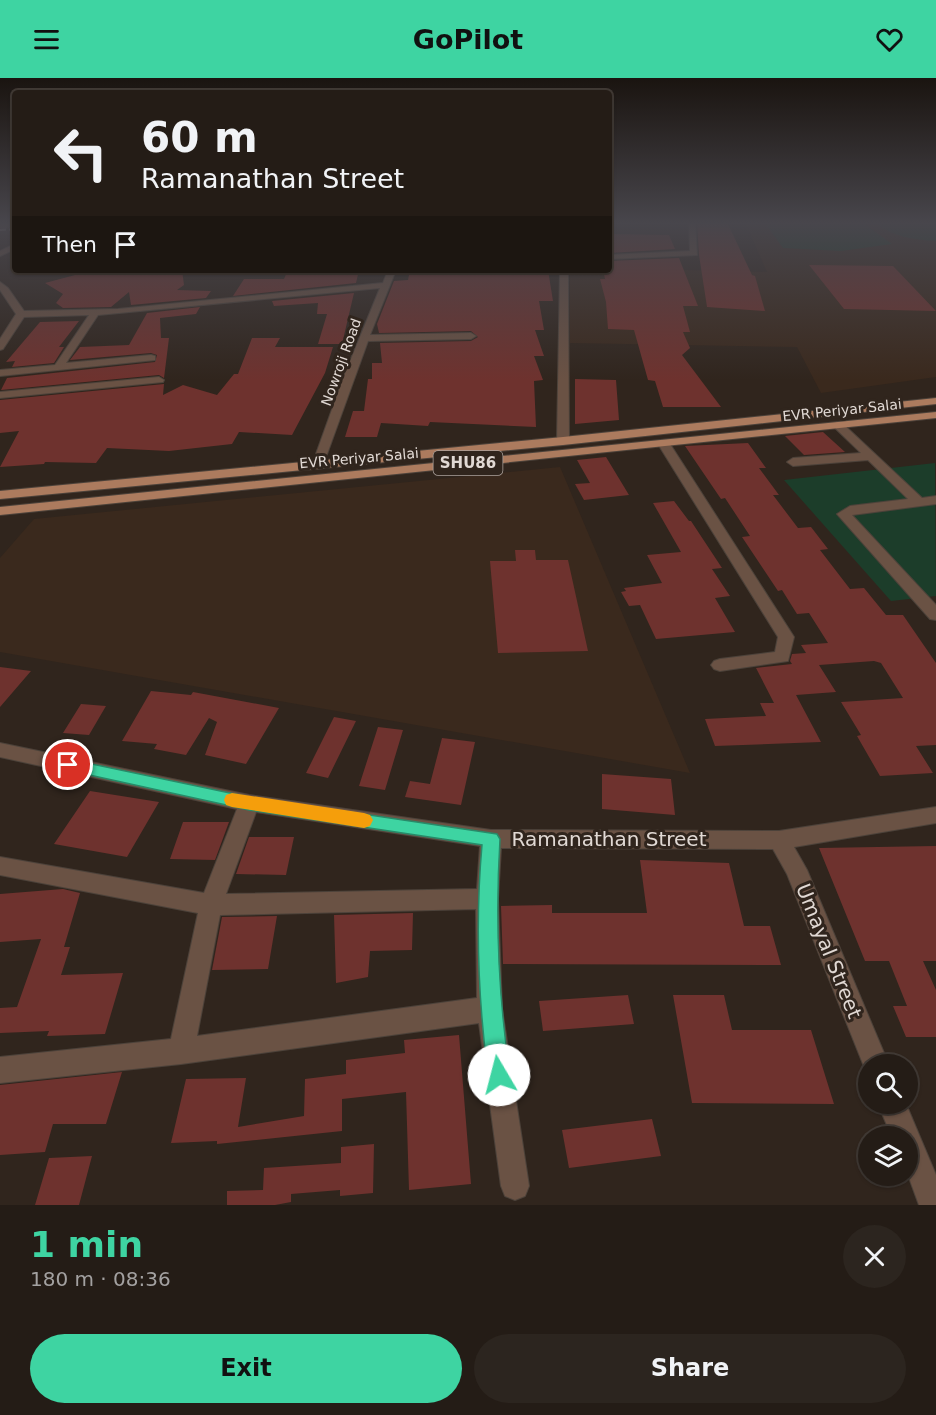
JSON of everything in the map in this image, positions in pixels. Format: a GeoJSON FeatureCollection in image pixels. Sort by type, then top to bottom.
{"type":"FeatureCollection","features":[{"type":"Feature","properties":{"kind":"main road","name":"EVR Periyar Salai"},"geometry":{"type":"LineString","coordinates":[[0,495],[563,441],[936,400]]}},
{"type":"Feature","properties":{"kind":"main road","name":"EVR Periyar Salai"},"geometry":{"type":"LineString","coordinates":[[0,511],[936,415]]}},
{"type":"Feature","properties":{"kind":"street","name":"Nowroji Road"},"geometry":{"type":"LineString","coordinates":[[318,465],[364,338],[390,275]]}},
{"type":"Feature","properties":{"kind":"street"},"geometry":{"type":"LineString","coordinates":[[563,441],[564,275]]}},
{"type":"Feature","properties":{"kind":"street"},"geometry":{"type":"LineString","coordinates":[[0,285],[21,314]]}},
{"type":"Feature","properties":{"kind":"street"},"geometry":{"type":"LineString","coordinates":[[21,314],[96,312],[385,285]]}},
{"type":"Feature","properties":{"kind":"street"},"geometry":{"type":"LineString","coordinates":[[58,367],[96,312]]}},
{"type":"Feature","properties":{"kind":"street"},"geometry":{"type":"LineString","coordinates":[[0,347],[21,314]]}},
{"type":"Feature","properties":{"kind":"street"},"geometry":{"type":"LineString","coordinates":[[364,338],[471,336]]}},
{"type":"Feature","properties":{"kind":"street"},"geometry":{"type":"LineString","coordinates":[[0,373],[151,358]]}},
{"type":"Feature","properties":{"kind":"street"},"geometry":{"type":"LineString","coordinates":[[0,395],[159,380]]}},
{"type":"Feature","properties":{"kind":"street"},"geometry":{"type":"LineString","coordinates":[[838,425],[919,502]]}},
{"type":"Feature","properties":{"kind":"street"},"geometry":{"type":"LineString","coordinates":[[664,444],[786,637],[782,657],[720,665]]}},
{"type":"Feature","properties":{"kind":"street"},"geometry":{"type":"LineString","coordinates":[[793,462],[870,456]]}},
{"type":"Feature","properties":{"kind":"street"},"geometry":{"type":"LineString","coordinates":[[936,500],[850,510],[844,514],[936,615]]}},
{"type":"Feature","properties":{"kind":"street","name":"Ramanathan Street"},"geometry":{"type":"LineString","coordinates":[[0,750],[249,803],[491,839],[779,840],[936,815]]}},
{"type":"Feature","properties":{"kind":"street"},"geometry":{"type":"LineString","coordinates":[[181,1051],[211,905],[249,803]]}},
{"type":"Feature","properties":{"kind":"street"},"geometry":{"type":"LineString","coordinates":[[491,839],[487,899],[490,1009],[515,1186]]}},
{"type":"Feature","properties":{"kind":"street","name":"Umayal Street"},"geometry":{"type":"LineString","coordinates":[[779,840],[796,870],[871,1054]]}},
{"type":"Feature","properties":{"kind":"street"},"geometry":{"type":"LineString","coordinates":[[0,866],[211,905],[487,899]]}},
{"type":"Feature","properties":{"kind":"street"},"geometry":{"type":"LineString","coordinates":[[0,1070],[181,1051],[490,1009]]}},
{"type":"Feature","properties":{"kind":"street"},"geometry":{"type":"LineString","coordinates":[[918,1166],[934,1205]]}},
{"type":"Feature","properties":{"kind":"shaded area"},"geometry":{"type":"Polygon","coordinates":[[[570,275],[936,275],[936,377],[821,393],[797,347],[570,343],[570,275]]]}},
{"type":"Feature","properties":{"kind":"shaded area"},"geometry":{"type":"Polygon","coordinates":[[[560,467],[690,773],[0,652],[0,558],[34,519],[560,467]]]}},
{"type":"Feature","properties":{"kind":"green space"},"geometry":{"type":"Polygon","coordinates":[[[935,463],[936,596],[891,601],[784,480],[935,463]]]}},
{"type":"Feature","properties":{"kind":"building"},"geometry":{"type":"Polygon","coordinates":[[[77,275],[183,275],[184,285],[177,290],[211,291],[206,298],[131,305],[129,292],[111,307],[63,308],[56,303],[63,294],[45,283],[77,275]]]}},
{"type":"Feature","properties":{"kind":"building"},"geometry":{"type":"Polygon","coordinates":[[[286,275],[358,275],[356,283],[233,296],[244,279],[284,279],[286,275]]]}},
{"type":"Feature","properties":{"kind":"building"},"geometry":{"type":"Polygon","coordinates":[[[409,275],[549,275],[553,301],[539,301],[544,330],[535,330],[544,356],[534,356],[543,380],[534,381],[536,427],[430,422],[428,426],[381,423],[377,437],[345,437],[353,411],[364,411],[368,379],[372,379],[372,363],[382,363],[380,343],[471,341],[478,337],[471,331],[379,333],[377,324],[394,281],[408,280],[409,275]]]}},
{"type":"Feature","properties":{"kind":"building"},"geometry":{"type":"Polygon","coordinates":[[[604,275],[686,275],[698,306],[683,306],[690,332],[683,332],[690,348],[682,355],[721,407],[663,407],[655,381],[648,380],[634,330],[608,329],[606,302],[600,279],[605,279],[604,275]]]}},
{"type":"Feature","properties":{"kind":"building"},"geometry":{"type":"Polygon","coordinates":[[[702,275],[752,275],[755,276],[765,311],[707,307],[702,275]]]}},
{"type":"Feature","properties":{"kind":"building"},"geometry":{"type":"Polygon","coordinates":[[[817,275],[901,275],[936,311],[844,309],[817,275]]]}},
{"type":"Feature","properties":{"kind":"building"},"geometry":{"type":"Polygon","coordinates":[[[354,293],[342,344],[318,344],[327,314],[317,314],[318,303],[274,306],[272,301],[354,293]]]}},
{"type":"Feature","properties":{"kind":"building"},"geometry":{"type":"Polygon","coordinates":[[[200,307],[196,314],[160,318],[161,338],[169,338],[164,378],[159,375],[1,390],[7,378],[155,362],[157,355],[151,353],[70,360],[80,347],[129,345],[147,313],[200,307]]]}},
{"type":"Feature","properties":{"kind":"building"},"geometry":{"type":"Polygon","coordinates":[[[79,321],[59,347],[64,347],[54,363],[12,367],[15,361],[6,362],[40,322],[79,321]]]}},
{"type":"Feature","properties":{"kind":"building"},"geometry":{"type":"Polygon","coordinates":[[[252,338],[280,338],[275,347],[333,347],[325,373],[292,435],[239,432],[232,444],[169,451],[107,448],[96,463],[45,462],[44,464],[0,467],[19,431],[0,433],[0,400],[164,384],[163,395],[183,385],[217,395],[234,374],[238,374],[252,338]]]}},
{"type":"Feature","properties":{"kind":"building"},"geometry":{"type":"Polygon","coordinates":[[[575,379],[616,380],[619,420],[575,424],[575,379]]]}},
{"type":"Feature","properties":{"kind":"building"},"geometry":{"type":"Polygon","coordinates":[[[823,432],[845,452],[804,455],[785,436],[823,432]]]}},
{"type":"Feature","properties":{"kind":"building"},"geometry":{"type":"Polygon","coordinates":[[[748,443],[766,468],[759,468],[779,495],[773,495],[798,528],[811,527],[828,549],[820,550],[850,589],[864,588],[886,615],[903,615],[936,663],[936,745],[916,746],[933,773],[880,776],[857,736],[861,735],[841,702],[903,698],[881,663],[874,661],[819,665],[836,692],[796,695],[821,742],[715,746],[705,719],[766,716],[760,703],[774,703],[756,668],[792,664],[790,661],[792,654],[806,653],[801,645],[828,643],[809,613],[797,614],[782,590],[778,591],[742,537],[750,536],[725,498],[721,499],[685,446],[748,443]]]}},
{"type":"Feature","properties":{"kind":"building"},"geometry":{"type":"Polygon","coordinates":[[[606,457],[629,495],[584,500],[575,484],[590,483],[577,460],[606,457]]]}},
{"type":"Feature","properties":{"kind":"building"},"geometry":{"type":"Polygon","coordinates":[[[674,501],[691,521],[722,568],[712,569],[730,596],[715,598],[735,632],[656,639],[640,605],[629,606],[621,592],[626,591],[624,588],[662,583],[647,555],[681,552],[653,503],[674,501]]]}},
{"type":"Feature","properties":{"kind":"building"},"geometry":{"type":"Polygon","coordinates":[[[515,550],[535,550],[536,560],[568,560],[588,651],[498,653],[490,561],[516,561],[515,550]]]}},
{"type":"Feature","properties":{"kind":"building"},"geometry":{"type":"Polygon","coordinates":[[[0,667],[31,671],[0,707],[0,667]]]}},
{"type":"Feature","properties":{"kind":"building"},"geometry":{"type":"Polygon","coordinates":[[[151,691],[191,695],[193,692],[279,708],[246,764],[205,755],[217,722],[209,718],[186,755],[154,749],[157,744],[122,741],[151,691]]]}},
{"type":"Feature","properties":{"kind":"building"},"geometry":{"type":"Polygon","coordinates":[[[81,704],[106,706],[89,735],[63,733],[81,704]]]}},
{"type":"Feature","properties":{"kind":"building"},"geometry":{"type":"Polygon","coordinates":[[[334,717],[356,721],[328,778],[306,773],[334,717]]]}},
{"type":"Feature","properties":{"kind":"building"},"geometry":{"type":"Polygon","coordinates":[[[378,727],[403,730],[385,790],[359,786],[378,727]]]}},
{"type":"Feature","properties":{"kind":"building"},"geometry":{"type":"Polygon","coordinates":[[[442,738],[475,742],[461,805],[405,797],[410,781],[430,784],[442,738]]]}},
{"type":"Feature","properties":{"kind":"building"},"geometry":{"type":"Polygon","coordinates":[[[602,774],[671,779],[675,815],[602,809],[602,774]]]}},
{"type":"Feature","properties":{"kind":"building"},"geometry":{"type":"Polygon","coordinates":[[[90,791],[159,802],[127,857],[54,844],[90,791]]]}},
{"type":"Feature","properties":{"kind":"building"},"geometry":{"type":"Polygon","coordinates":[[[183,822],[229,822],[215,860],[170,859],[183,822]]]}},
{"type":"Feature","properties":{"kind":"building"},"geometry":{"type":"Polygon","coordinates":[[[249,837],[294,837],[286,875],[236,874],[249,837]]]}},
{"type":"Feature","properties":{"kind":"building"},"geometry":{"type":"Polygon","coordinates":[[[936,846],[936,961],[923,961],[936,990],[936,1037],[906,1037],[893,1006],[907,1006],[889,961],[865,961],[819,848],[936,846]]]}},
{"type":"Feature","properties":{"kind":"building"},"geometry":{"type":"Polygon","coordinates":[[[640,860],[729,863],[744,926],[770,926],[781,965],[503,964],[501,906],[552,905],[552,913],[647,913],[640,860]]]}},
{"type":"Feature","properties":{"kind":"building"},"geometry":{"type":"Polygon","coordinates":[[[63,889],[80,893],[64,947],[70,947],[61,975],[123,973],[105,1034],[47,1036],[49,1031],[0,1033],[0,1008],[17,1007],[41,939],[0,942],[0,894],[63,889]]]}},
{"type":"Feature","properties":{"kind":"building"},"geometry":{"type":"Polygon","coordinates":[[[413,913],[412,950],[370,951],[368,977],[336,983],[334,915],[413,913]]]}},
{"type":"Feature","properties":{"kind":"building"},"geometry":{"type":"Polygon","coordinates":[[[277,916],[268,969],[212,970],[222,917],[277,916]]]}},
{"type":"Feature","properties":{"kind":"building"},"geometry":{"type":"Polygon","coordinates":[[[628,995],[634,1024],[543,1031],[539,1001],[628,995]]]}},
{"type":"Feature","properties":{"kind":"building"},"geometry":{"type":"Polygon","coordinates":[[[673,995],[724,995],[732,1030],[811,1030],[834,1104],[692,1103],[673,995]]]}},
{"type":"Feature","properties":{"kind":"building"},"geometry":{"type":"Polygon","coordinates":[[[459,1035],[471,1184],[409,1190],[406,1092],[342,1099],[342,1131],[217,1144],[217,1141],[171,1143],[186,1079],[246,1078],[238,1127],[304,1116],[305,1079],[346,1074],[346,1060],[405,1053],[404,1040],[459,1035]]]}},
{"type":"Feature","properties":{"kind":"building"},"geometry":{"type":"Polygon","coordinates":[[[122,1072],[106,1124],[53,1124],[45,1152],[0,1155],[0,1085],[122,1072]]]}},
{"type":"Feature","properties":{"kind":"building"},"geometry":{"type":"Polygon","coordinates":[[[652,1119],[661,1156],[569,1168],[562,1130],[652,1119]]]}},
{"type":"Feature","properties":{"kind":"building"},"geometry":{"type":"Polygon","coordinates":[[[374,1144],[373,1193],[340,1196],[340,1190],[291,1194],[291,1202],[275,1205],[227,1205],[227,1191],[263,1190],[264,1168],[341,1163],[341,1147],[374,1144]]]}},
{"type":"Feature","properties":{"kind":"building"},"geometry":{"type":"Polygon","coordinates":[[[92,1156],[79,1205],[35,1205],[49,1158],[92,1156]]]}},
{"type":"Feature","properties":{"kind":"slow traffic"},"geometry":{"type":"LineString","coordinates":[[232,800],[364,820]]}},
{"type":"Feature","properties":{"kind":"route"},"geometry":{"type":"LineString","coordinates":[[68,765],[249,803],[491,839],[487,899],[490,1009],[499,1075]]}}]}
